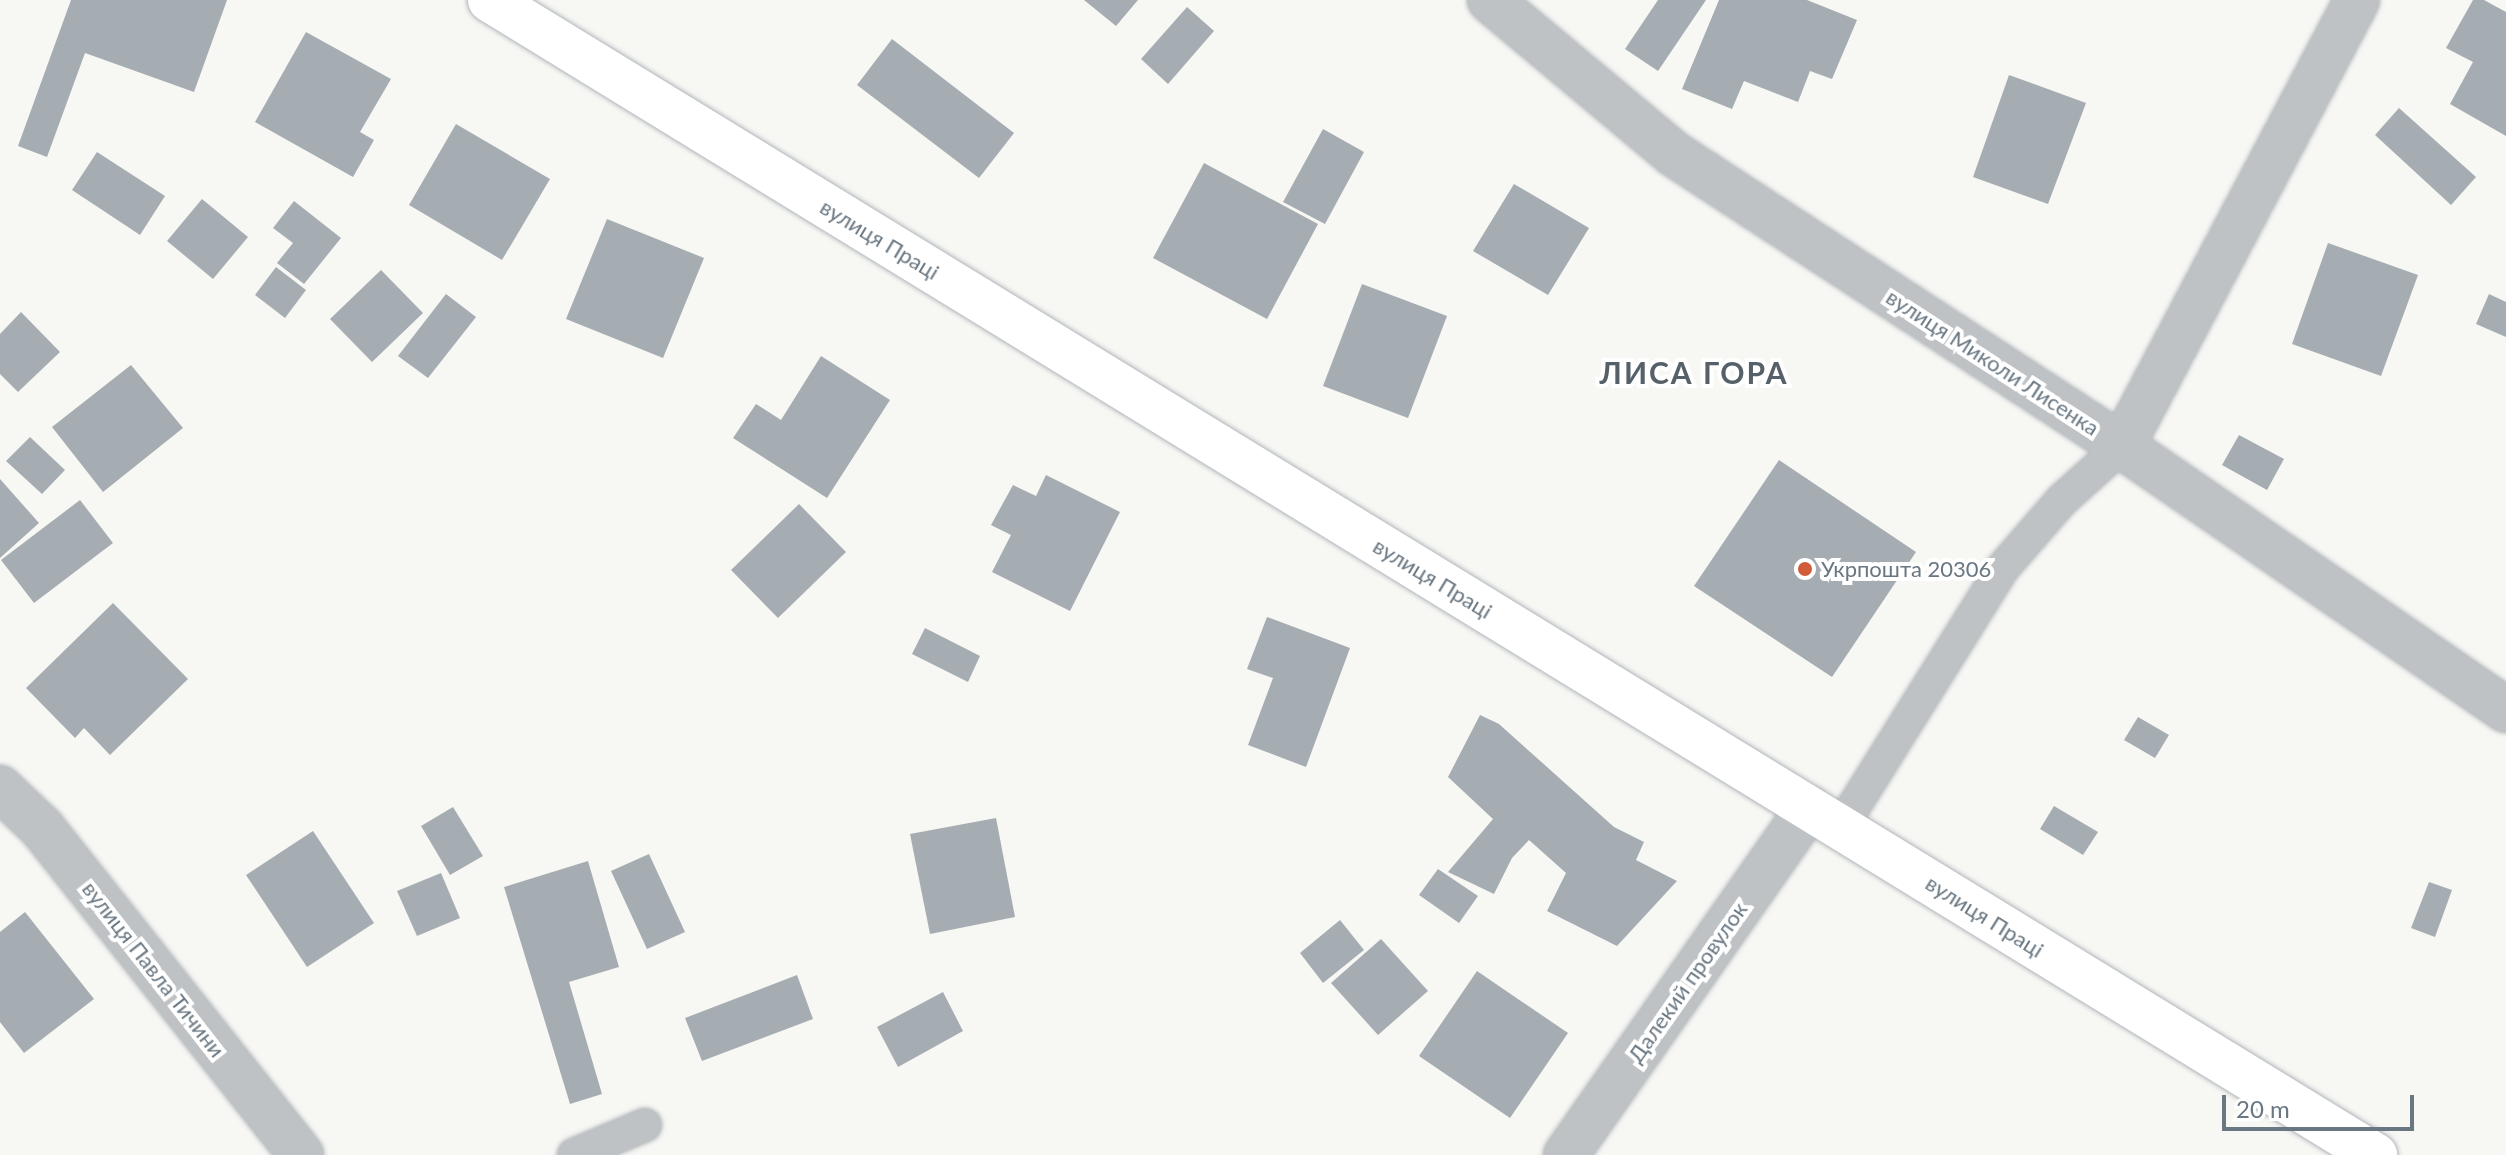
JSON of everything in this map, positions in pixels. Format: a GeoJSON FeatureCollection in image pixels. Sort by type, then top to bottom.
{"type":"FeatureCollection","features":[{"type":"Feature","properties":{"kind":"main road","name":"вулиця Праці"},"geometry":{"type":"LineString","coordinates":[[490,0],[2375,1155]]}},
{"type":"Feature","properties":{"kind":"street","name":"вулиця Миколи Лисенка"},"geometry":{"type":"LineString","coordinates":[[1490,0],[1674,154],[2122,446],[2506,710]]}},
{"type":"Feature","properties":{"kind":"street"},"geometry":{"type":"LineString","coordinates":[[2122,446],[2357,0]]}},
{"type":"Feature","properties":{"kind":"street","name":"вулиця Павла Тичини"},"geometry":{"type":"LineString","coordinates":[[0,788],[42,828],[301,1155]]}},
{"type":"Feature","properties":{"kind":"street","name":"Далекий провулок"},"geometry":{"type":"LineString","coordinates":[[1577,1151],[1825,818]]}},
{"type":"Feature","properties":{"kind":"lane"},"geometry":{"type":"LineString","coordinates":[[1825,818],[2002,569],[2062,500],[2122,446]]}},
{"type":"Feature","properties":{"kind":"lane"},"geometry":{"type":"LineString","coordinates":[[574,1155],[645,1125]]}},
{"type":"Feature","properties":{"kind":"building"},"geometry":{"type":"Polygon","coordinates":[[[71,0],[227,0],[194,92],[85,53],[47,157],[18,146],[71,0]]]}},
{"type":"Feature","properties":{"kind":"building"},"geometry":{"type":"Polygon","coordinates":[[[1084,0],[1138,0],[1116,26],[1084,0]]]}},
{"type":"Feature","properties":{"kind":"building"},"geometry":{"type":"Polygon","coordinates":[[[1658,0],[1706,0],[1658,71],[1625,49],[1658,0]]]}},
{"type":"Feature","properties":{"kind":"building"},"geometry":{"type":"Polygon","coordinates":[[[1719,0],[1807,0],[1857,20],[1832,79],[1810,71],[1798,102],[1744,81],[1732,109],[1682,89],[1719,0]]]}},
{"type":"Feature","properties":{"kind":"building"},"geometry":{"type":"Polygon","coordinates":[[[2473,0],[2484,0],[2506,12],[2506,136],[2450,104],[2473,62],[2446,48],[2473,0]]]}},
{"type":"Feature","properties":{"kind":"building"},"geometry":{"type":"Polygon","coordinates":[[[1187,7],[1214,31],[1168,84],[1141,59],[1187,7]]]}},
{"type":"Feature","properties":{"kind":"building"},"geometry":{"type":"Polygon","coordinates":[[[306,32],[391,79],[360,132],[374,140],[353,177],[255,122],[306,32]]]}},
{"type":"Feature","properties":{"kind":"building"},"geometry":{"type":"Polygon","coordinates":[[[892,39],[1014,133],[979,178],[857,85],[892,39]]]}},
{"type":"Feature","properties":{"kind":"building"},"geometry":{"type":"Polygon","coordinates":[[[2009,75],[2086,103],[2048,204],[1973,177],[2009,75]]]}},
{"type":"Feature","properties":{"kind":"building"},"geometry":{"type":"Polygon","coordinates":[[[2399,108],[2476,177],[2451,205],[2375,135],[2399,108]]]}},
{"type":"Feature","properties":{"kind":"building"},"geometry":{"type":"Polygon","coordinates":[[[456,124],[550,179],[502,260],[409,205],[456,124]]]}},
{"type":"Feature","properties":{"kind":"building"},"geometry":{"type":"Polygon","coordinates":[[[1323,129],[1364,152],[1325,224],[1283,202],[1323,129]]]}},
{"type":"Feature","properties":{"kind":"building"},"geometry":{"type":"Polygon","coordinates":[[[97,152],[165,196],[140,235],[72,190],[97,152]]]}},
{"type":"Feature","properties":{"kind":"building"},"geometry":{"type":"Polygon","coordinates":[[[1204,163],[1318,224],[1267,319],[1153,258],[1204,163]]]}},
{"type":"Feature","properties":{"kind":"building"},"geometry":{"type":"Polygon","coordinates":[[[1514,184],[1589,228],[1548,295],[1473,251],[1514,184]]]}},
{"type":"Feature","properties":{"kind":"building"},"geometry":{"type":"Polygon","coordinates":[[[202,199],[248,237],[213,279],[167,241],[202,199]]]}},
{"type":"Feature","properties":{"kind":"building"},"geometry":{"type":"Polygon","coordinates":[[[294,201],[341,238],[304,284],[277,263],[293,243],[273,228],[294,201]]]}},
{"type":"Feature","properties":{"kind":"building"},"geometry":{"type":"Polygon","coordinates":[[[607,219],[704,258],[663,358],[566,319],[607,219]]]}},
{"type":"Feature","properties":{"kind":"building"},"geometry":{"type":"Polygon","coordinates":[[[2328,243],[2418,275],[2381,376],[2292,344],[2328,243]]]}},
{"type":"Feature","properties":{"kind":"building"},"geometry":{"type":"Polygon","coordinates":[[[276,267],[306,290],[285,318],[255,295],[276,267]]]}},
{"type":"Feature","properties":{"kind":"building"},"geometry":{"type":"Polygon","coordinates":[[[381,270],[423,313],[372,362],[330,319],[381,270]]]}},
{"type":"Feature","properties":{"kind":"building"},"geometry":{"type":"Polygon","coordinates":[[[1362,284],[1447,316],[1408,418],[1323,386],[1362,284]]]}},
{"type":"Feature","properties":{"kind":"building"},"geometry":{"type":"Polygon","coordinates":[[[446,294],[476,317],[428,378],[398,356],[446,294]]]}},
{"type":"Feature","properties":{"kind":"building"},"geometry":{"type":"Polygon","coordinates":[[[2489,294],[2506,302],[2506,337],[2476,324],[2489,294]]]}},
{"type":"Feature","properties":{"kind":"building"},"geometry":{"type":"Polygon","coordinates":[[[21,312],[60,352],[18,392],[0,374],[0,334],[21,312]]]}},
{"type":"Feature","properties":{"kind":"building"},"geometry":{"type":"Polygon","coordinates":[[[821,356],[890,400],[827,498],[733,438],[756,404],[781,420],[821,356]]]}},
{"type":"Feature","properties":{"kind":"building"},"geometry":{"type":"Polygon","coordinates":[[[131,365],[183,428],[103,492],[52,427],[131,365]]]}},
{"type":"Feature","properties":{"kind":"building"},"geometry":{"type":"Polygon","coordinates":[[[2239,435],[2284,459],[2267,490],[2222,465],[2239,435]]]}},
{"type":"Feature","properties":{"kind":"building"},"geometry":{"type":"Polygon","coordinates":[[[30,437],[65,470],[42,494],[6,461],[30,437]]]}},
{"type":"Feature","properties":{"kind":"building","name":"Укрпошта 20306"},"geometry":{"type":"Polygon","coordinates":[[[1779,460],[1916,552],[1832,677],[1694,586],[1779,460]]]}},
{"type":"Feature","properties":{"kind":"building"},"geometry":{"type":"Polygon","coordinates":[[[1046,475],[1120,512],[1070,611],[992,572],[1011,535],[991,525],[1013,485],[1036,496],[1046,475]]]}},
{"type":"Feature","properties":{"kind":"building"},"geometry":{"type":"Polygon","coordinates":[[[0,479],[39,523],[0,558],[0,479]]]}},
{"type":"Feature","properties":{"kind":"building"},"geometry":{"type":"Polygon","coordinates":[[[80,500],[113,543],[34,603],[1,560],[80,500]]]}},
{"type":"Feature","properties":{"kind":"building"},"geometry":{"type":"Polygon","coordinates":[[[799,504],[846,552],[778,618],[731,570],[799,504]]]}},
{"type":"Feature","properties":{"kind":"building"},"geometry":{"type":"Polygon","coordinates":[[[113,603],[188,679],[110,755],[84,728],[75,738],[26,688],[113,603]]]}},
{"type":"Feature","properties":{"kind":"building"},"geometry":{"type":"Polygon","coordinates":[[[1267,617],[1350,648],[1306,767],[1248,745],[1273,678],[1247,669],[1267,617]]]}},
{"type":"Feature","properties":{"kind":"building"},"geometry":{"type":"Polygon","coordinates":[[[925,628],[980,656],[968,682],[912,654],[925,628]]]}},
{"type":"Feature","properties":{"kind":"building"},"geometry":{"type":"Polygon","coordinates":[[[1480,715],[1499,724],[1614,827],[1644,842],[1636,860],[1677,881],[1617,946],[1547,911],[1566,873],[1529,840],[1512,858],[1494,894],[1448,872],[1493,819],[1448,777],[1480,715]]]}},
{"type":"Feature","properties":{"kind":"building"},"geometry":{"type":"Polygon","coordinates":[[[2138,717],[2169,735],[2155,758],[2124,740],[2138,717]]]}},
{"type":"Feature","properties":{"kind":"building"},"geometry":{"type":"Polygon","coordinates":[[[2054,806],[2098,832],[2083,855],[2040,829],[2054,806]]]}},
{"type":"Feature","properties":{"kind":"building"},"geometry":{"type":"Polygon","coordinates":[[[453,807],[483,856],[450,875],[421,826],[453,807]]]}},
{"type":"Feature","properties":{"kind":"building"},"geometry":{"type":"Polygon","coordinates":[[[996,818],[1015,917],[930,934],[910,834],[996,818]]]}},
{"type":"Feature","properties":{"kind":"building"},"geometry":{"type":"Polygon","coordinates":[[[313,831],[374,923],[307,967],[246,875],[313,831]]]}},
{"type":"Feature","properties":{"kind":"building"},"geometry":{"type":"Polygon","coordinates":[[[649,854],[685,932],[647,949],[611,871],[649,854]]]}},
{"type":"Feature","properties":{"kind":"building"},"geometry":{"type":"Polygon","coordinates":[[[588,861],[619,967],[569,982],[602,1094],[570,1104],[504,887],[588,861]]]}},
{"type":"Feature","properties":{"kind":"building"},"geometry":{"type":"Polygon","coordinates":[[[1438,869],[1478,896],[1459,923],[1419,895],[1438,869]]]}},
{"type":"Feature","properties":{"kind":"building"},"geometry":{"type":"Polygon","coordinates":[[[441,873],[460,918],[417,936],[397,891],[441,873]]]}},
{"type":"Feature","properties":{"kind":"building"},"geometry":{"type":"Polygon","coordinates":[[[2429,882],[2452,890],[2435,937],[2411,928],[2429,882]]]}},
{"type":"Feature","properties":{"kind":"building"},"geometry":{"type":"Polygon","coordinates":[[[25,912],[94,999],[24,1053],[0,1022],[0,932],[25,912]]]}},
{"type":"Feature","properties":{"kind":"building"},"geometry":{"type":"Polygon","coordinates":[[[1340,920],[1364,950],[1323,983],[1300,953],[1340,920]]]}},
{"type":"Feature","properties":{"kind":"building"},"geometry":{"type":"Polygon","coordinates":[[[1381,939],[1428,991],[1378,1035],[1331,983],[1381,939]]]}},
{"type":"Feature","properties":{"kind":"building"},"geometry":{"type":"Polygon","coordinates":[[[1477,971],[1568,1033],[1510,1118],[1419,1056],[1477,971]]]}},
{"type":"Feature","properties":{"kind":"building"},"geometry":{"type":"Polygon","coordinates":[[[797,975],[813,1019],[702,1061],[685,1018],[797,975]]]}},
{"type":"Feature","properties":{"kind":"building"},"geometry":{"type":"Polygon","coordinates":[[[943,992],[963,1031],[898,1067],[877,1027],[943,992]]]}},
{"type":"Feature","properties":{"kind":"place","name":"Укрпошта 20306"},"geometry":{"type":"Point","coordinates":[1805,569]}},
{"type":"Feature","properties":{"kind":"district","name":"ЛИСА ГОРА"},"geometry":{"type":"Point","coordinates":[1694,372]}}]}
